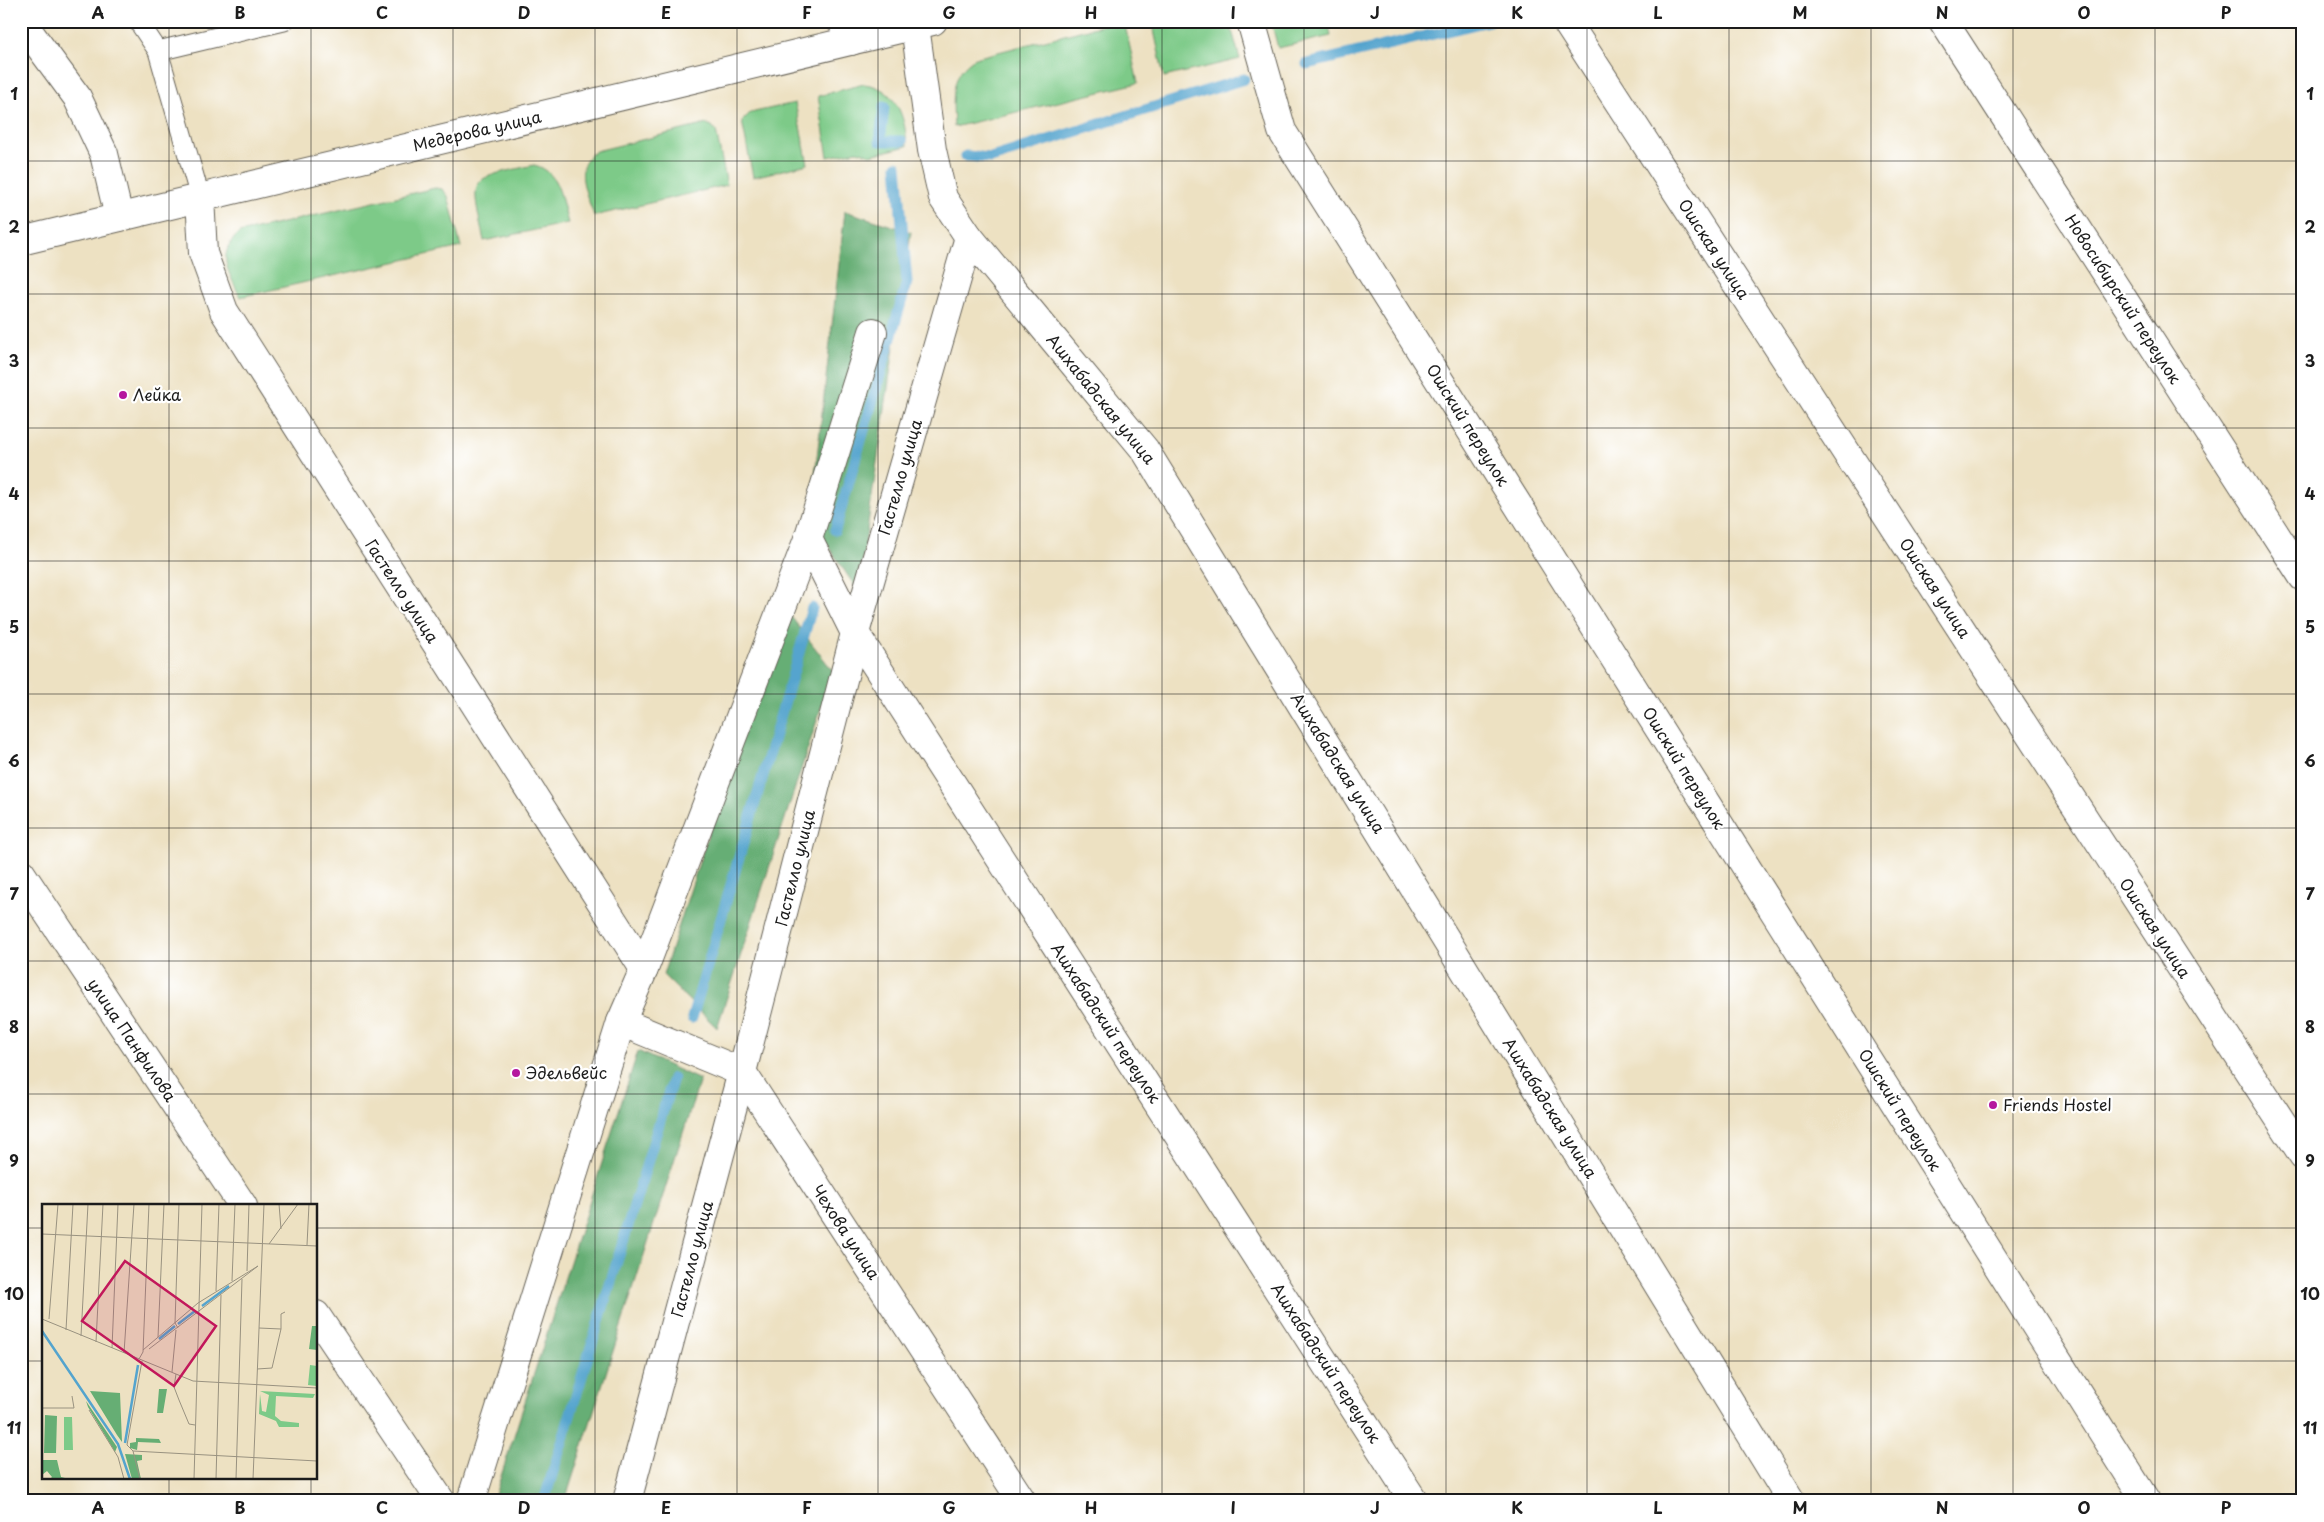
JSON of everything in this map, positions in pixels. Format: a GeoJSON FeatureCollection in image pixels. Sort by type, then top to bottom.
{"type":"FeatureCollection","features":[{"type":"Feature","properties":{"kind":"street","name":"Ошский переулок"},"geometry":{"type":"LineString","coordinates":[[1251,21],[1282,131],[2146,1501]]}},
{"type":"Feature","properties":{"kind":"street","name":"Ошская улица"},"geometry":{"type":"LineString","coordinates":[[1566,21],[2303,1155]]}},
{"type":"Feature","properties":{"kind":"street","name":"Новосибирский переулок"},"geometry":{"type":"LineString","coordinates":[[1943,21],[2303,577]]}},
{"type":"Feature","properties":{"kind":"street"},"geometry":{"type":"LineString","coordinates":[[21,22],[76,97],[104,154],[119,216]]}},
{"type":"Feature","properties":{"kind":"street","name":"Медерова улица"},"geometry":{"type":"LineString","coordinates":[[21,241],[847,31],[924,23]]}},
{"type":"Feature","properties":{"kind":"street","name":"Ашхабадская улица"},"geometry":{"type":"LineString","coordinates":[[924,23],[932,150],[942,198],[969,237],[1145,450],[1791,1501]]}},
{"type":"Feature","properties":{"kind":"street","name":"Гастелло улица"},"geometry":{"type":"LineString","coordinates":[[200,197],[203,253],[224,311],[644,969]]}},
{"type":"Feature","properties":{"kind":"street","name":"Гастелло улица"},"geometry":{"type":"LineString","coordinates":[[628,1501],[742,1072],[855,633],[969,237]]}},
{"type":"Feature","properties":{"kind":"street"},"geometry":{"type":"LineString","coordinates":[[471,1501],[621,1022],[644,969],[808,539],[873,332]]}},
{"type":"Feature","properties":{"kind":"street","name":"Ашхабадский переулок"},"geometry":{"type":"LineString","coordinates":[[808,539],[855,633],[1414,1501]]}},
{"type":"Feature","properties":{"kind":"street","name":"улица Панфилова"},"geometry":{"type":"LineString","coordinates":[[21,873],[243,1204]]}},
{"type":"Feature","properties":{"kind":"street"},"geometry":{"type":"LineString","coordinates":[[621,1022],[742,1072]]}},
{"type":"Feature","properties":{"kind":"street","name":"Чехова улица"},"geometry":{"type":"LineString","coordinates":[[742,1072],[1022,1501]]}},
{"type":"Feature","properties":{"kind":"street"},"geometry":{"type":"LineString","coordinates":[[318,1317],[441,1501]]}},
{"type":"Feature","properties":{"kind":"lane"},"geometry":{"type":"LineString","coordinates":[[138,21],[158,50],[200,197]]}},
{"type":"Feature","properties":{"kind":"lane"},"geometry":{"type":"LineString","coordinates":[[158,50],[284,21]]}},
{"type":"Feature","properties":{"kind":"green space"},"geometry":{"type":"Polygon","coordinates":[[[1124,21],[1138,83],[954,127],[954,88],[961,71],[975,58],[1124,21]]]}},
{"type":"Feature","properties":{"kind":"green space"},"geometry":{"type":"Polygon","coordinates":[[[1152,21],[1226,21],[1233,34],[1240,59],[1164,77],[1152,21]]]}},
{"type":"Feature","properties":{"kind":"green space"},"geometry":{"type":"Polygon","coordinates":[[[1271,21],[1328,21],[1331,36],[1278,48],[1271,21]]]}},
{"type":"Feature","properties":{"kind":"green space"},"geometry":{"type":"Polygon","coordinates":[[[864,84],[875,86],[884,91],[897,106],[904,125],[907,146],[871,155],[857,151],[828,157],[818,96],[864,84]]]}},
{"type":"Feature","properties":{"kind":"green space"},"geometry":{"type":"Polygon","coordinates":[[[795,103],[808,164],[753,177],[742,121],[750,113],[795,103]]]}},
{"type":"Feature","properties":{"kind":"green space"},"geometry":{"type":"Polygon","coordinates":[[[707,124],[716,131],[727,185],[594,216],[583,181],[584,164],[588,157],[596,151],[707,124]]]}},
{"type":"Feature","properties":{"kind":"green space"},"geometry":{"type":"Polygon","coordinates":[[[534,165],[543,168],[554,180],[561,196],[568,223],[484,241],[476,203],[476,191],[479,184],[485,178],[496,174],[534,165]]]}},
{"type":"Feature","properties":{"kind":"green space"},"geometry":{"type":"Polygon","coordinates":[[[435,188],[442,189],[448,196],[461,247],[240,297],[226,264],[227,249],[239,233],[435,188]]]}},
{"type":"Feature","properties":{"kind":"green space"},"geometry":{"type":"Polygon","coordinates":[[[845,211],[911,232],[858,591],[810,519],[845,211]]]}},
{"type":"Feature","properties":{"kind":"green space"},"geometry":{"type":"Polygon","coordinates":[[[782,605],[833,671],[717,1028],[663,975],[782,605]]]}},
{"type":"Feature","properties":{"kind":"green space"},"geometry":{"type":"Polygon","coordinates":[[[638,1051],[700,1080],[565,1501],[493,1501],[638,1051]]]}},
{"type":"Feature","properties":{"kind":"waterway"},"geometry":{"type":"LineString","coordinates":[[1307,64],[1489,21]]}},
{"type":"Feature","properties":{"kind":"waterway"},"geometry":{"type":"LineString","coordinates":[[966,156],[991,158],[1244,79]]}},
{"type":"Feature","properties":{"kind":"waterway"},"geometry":{"type":"LineString","coordinates":[[884,107],[880,141],[902,141]]}},
{"type":"Feature","properties":{"kind":"waterway"},"geometry":{"type":"LineString","coordinates":[[835,530],[907,282],[897,166]]}},
{"type":"Feature","properties":{"kind":"waterway"},"geometry":{"type":"LineString","coordinates":[[692,1018],[812,608]]}},
{"type":"Feature","properties":{"kind":"waterway"},"geometry":{"type":"LineString","coordinates":[[544,1501],[673,1078]]}},
{"type":"Feature","properties":{"kind":"place","name":"Лейка"},"geometry":{"type":"Point","coordinates":[123,395]}},
{"type":"Feature","properties":{"kind":"place","name":"Эдельвейс"},"geometry":{"type":"Point","coordinates":[516,1073]}},
{"type":"Feature","properties":{"kind":"place","name":"Friends Hostel"},"geometry":{"type":"Point","coordinates":[1993,1105]}}]}
